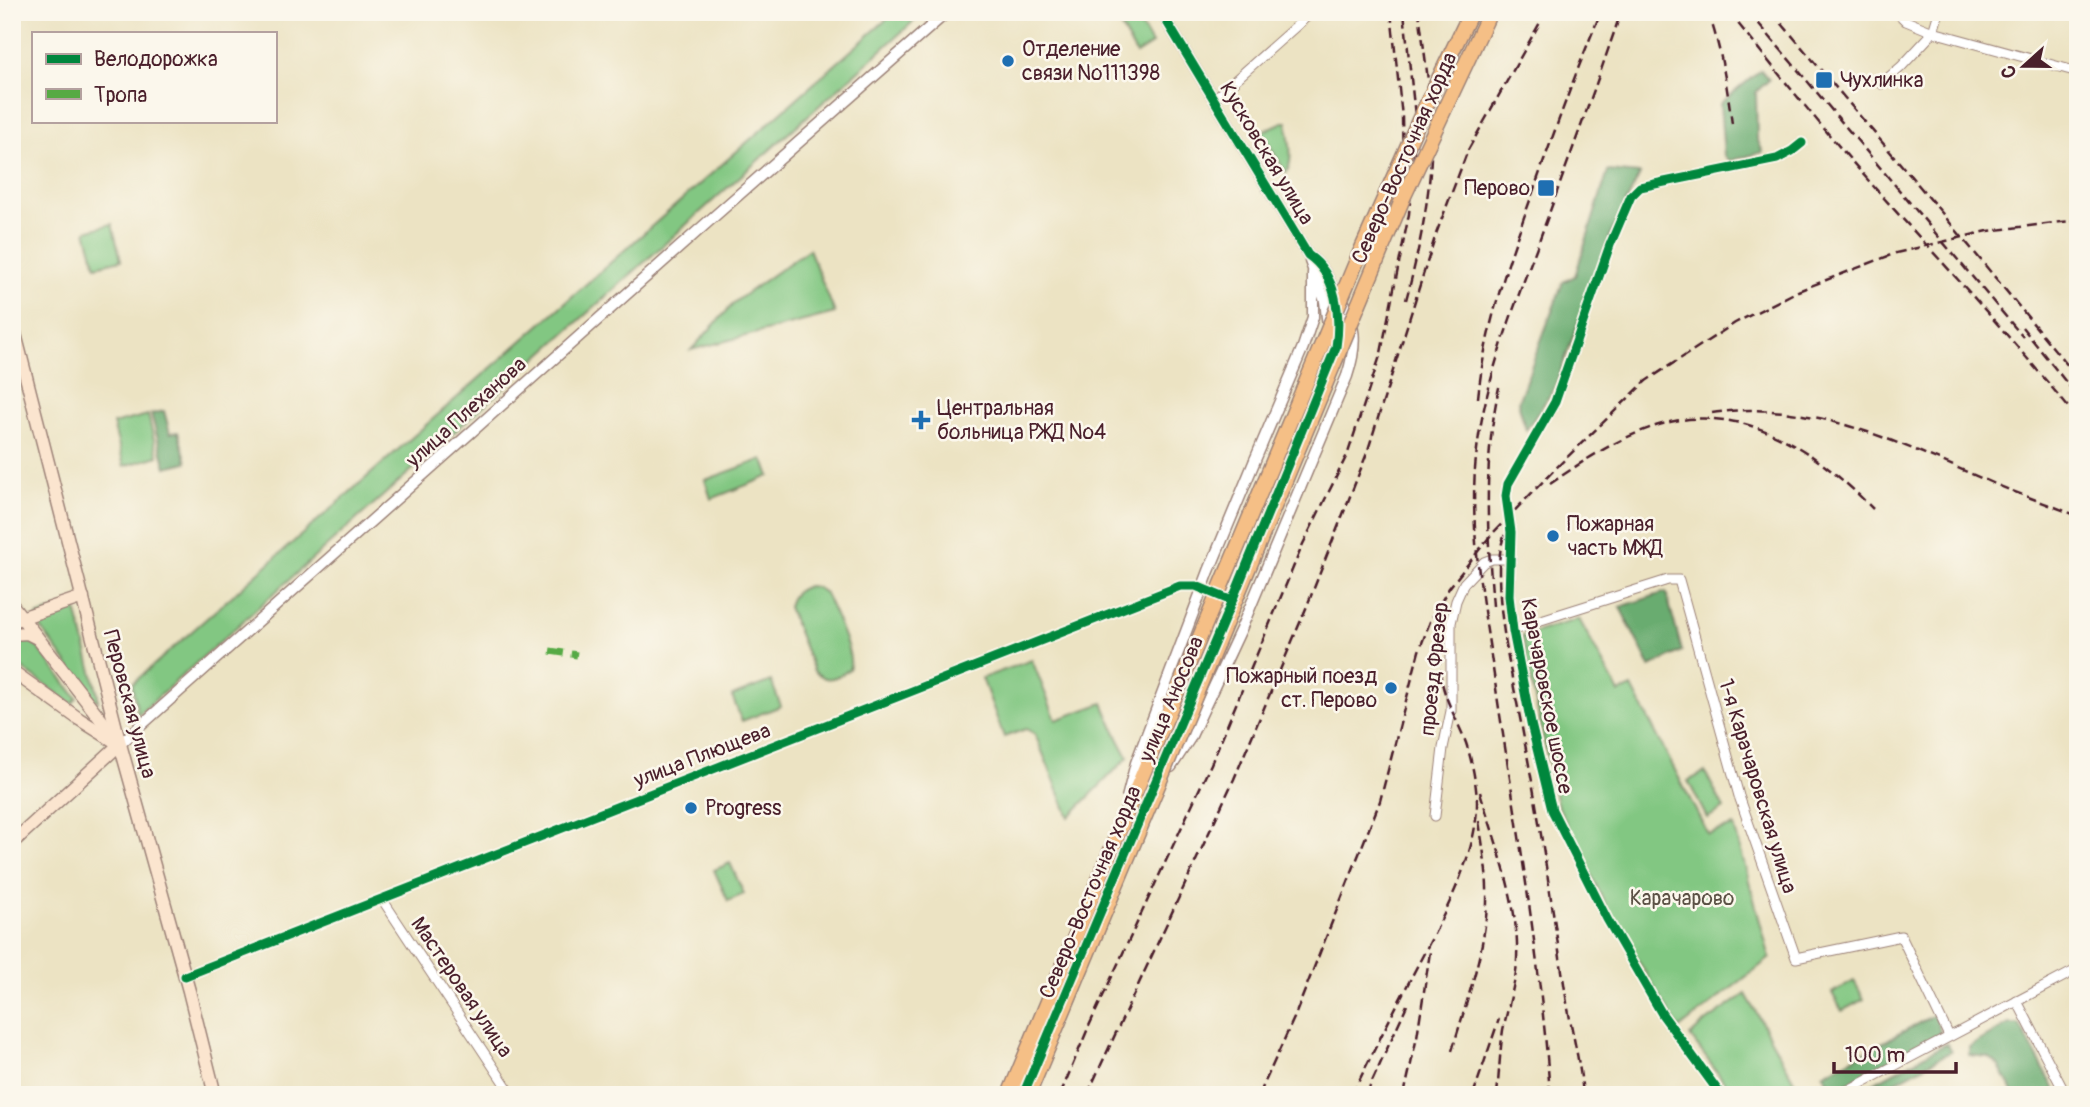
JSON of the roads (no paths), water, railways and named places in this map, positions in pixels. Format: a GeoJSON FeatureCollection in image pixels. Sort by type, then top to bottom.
{"type":"FeatureCollection","features":[{"type":"Feature","properties":{"kind":"main road","name":"Северо-Восточная хорда"},"geometry":{"type":"LineString","coordinates":[[1008,1095],[1386,191],[1471,12]]}},
{"type":"Feature","properties":{"kind":"main road","name":"Северо-Восточная хорда"},"geometry":{"type":"LineString","coordinates":[[1025,1095],[1404,198],[1490,12]]}},
{"type":"Feature","properties":{"kind":"main road","name":"Перовская улица"},"geometry":{"type":"LineString","coordinates":[[12,321],[120,744],[185,976],[215,1095]]}},
{"type":"Feature","properties":{"kind":"main road"},"geometry":{"type":"LineString","coordinates":[[17,619],[83,597]]}},
{"type":"Feature","properties":{"kind":"main road"},"geometry":{"type":"LineString","coordinates":[[12,605],[17,619],[40,640],[120,744]]}},
{"type":"Feature","properties":{"kind":"main road"},"geometry":{"type":"LineString","coordinates":[[12,634],[27,633],[40,640]]}},
{"type":"Feature","properties":{"kind":"main road"},"geometry":{"type":"LineString","coordinates":[[12,671],[79,719],[120,744]]}},
{"type":"Feature","properties":{"kind":"main road","name":"улица Плеханова"},"geometry":{"type":"LineString","coordinates":[[12,843],[120,744]]}},
{"type":"Feature","properties":{"kind":"street","name":"улица Плеханова"},"geometry":{"type":"LineString","coordinates":[[120,744],[947,12]]}},
{"type":"Feature","properties":{"kind":"street","name":"Кусковская улица"},"geometry":{"type":"LineString","coordinates":[[1161,12],[1308,255],[1321,268],[1331,284],[1338,313]]}},
{"type":"Feature","properties":{"kind":"street"},"geometry":{"type":"LineString","coordinates":[[1214,99],[1312,12]]}},
{"type":"Feature","properties":{"kind":"street"},"geometry":{"type":"LineString","coordinates":[[1897,12],[1906,21],[1933,32],[2078,72]]}},
{"type":"Feature","properties":{"kind":"street"},"geometry":{"type":"LineString","coordinates":[[1881,84],[1901,67],[1933,32],[1939,12]]}},
{"type":"Feature","properties":{"kind":"street","name":"Карачаровское шоссе"},"geometry":{"type":"LineString","coordinates":[[1721,1095],[1662,1014],[1607,919],[1552,810],[1531,724],[1513,631],[1509,596],[1511,532],[1506,496],[1508,484],[1555,402],[1610,245],[1631,196],[1640,187],[1777,159],[1802,143]]}},
{"type":"Feature","properties":{"kind":"street","name":"улица Аносова"},"geometry":{"type":"LineString","coordinates":[[1008,1095],[1326,344],[1328,333],[1325,301],[1308,255]]}},
{"type":"Feature","properties":{"kind":"street"},"geometry":{"type":"LineString","coordinates":[[1119,829],[1136,763],[1209,571],[1303,347],[1312,317],[1313,267]]}},
{"type":"Feature","properties":{"kind":"street"},"geometry":{"type":"LineString","coordinates":[[1155,792],[1190,738],[1241,629],[1348,376],[1356,340],[1348,311],[1331,284]]}},
{"type":"Feature","properties":{"kind":"street","name":"улица Аносова"},"geometry":{"type":"LineString","coordinates":[[1025,1095],[1336,347],[1338,313]]}},
{"type":"Feature","properties":{"kind":"street","name":"проезд Фрезер"},"geometry":{"type":"LineString","coordinates":[[1436,816],[1443,748],[1451,711],[1451,622],[1455,601],[1464,583],[1484,562],[1510,559]]}},
{"type":"Feature","properties":{"kind":"street","name":"1-я Карачаровская улица"},"geometry":{"type":"LineString","coordinates":[[1513,631],[1668,580],[1679,579],[1739,796],[1796,958],[1901,936],[1949,1036]]}},
{"type":"Feature","properties":{"kind":"street","name":"улица Плющева"},"geometry":{"type":"LineString","coordinates":[[185,976],[1180,586],[1196,586],[1232,601]]}},
{"type":"Feature","properties":{"kind":"street","name":"Мастеровая улица"},"geometry":{"type":"LineString","coordinates":[[382,899],[512,1095]]}},
{"type":"Feature","properties":{"kind":"street"},"geometry":{"type":"LineString","coordinates":[[1839,1095],[2078,969]]}},
{"type":"Feature","properties":{"kind":"street"},"geometry":{"type":"LineString","coordinates":[[2017,1000],[2066,1095]]}},
{"type":"Feature","properties":{"kind":"railway"},"geometry":{"type":"LineString","coordinates":[[1391,12],[1402,117],[1403,166]]}},
{"type":"Feature","properties":{"kind":"railway"},"geometry":{"type":"LineString","coordinates":[[1060,1095],[1089,1026],[1211,764],[1303,544],[1348,453],[1381,353],[1409,214],[1414,153],[1415,116],[1404,12]]}},
{"type":"Feature","properties":{"kind":"railway"},"geometry":{"type":"LineString","coordinates":[[1406,300],[1428,192],[1432,139],[1419,12]]}},
{"type":"Feature","properties":{"kind":"railway"},"geometry":{"type":"LineString","coordinates":[[1087,1095],[1234,779],[1307,606],[1367,453],[1436,234],[1468,150],[1546,12]]}},
{"type":"Feature","properties":{"kind":"railway"},"geometry":{"type":"LineString","coordinates":[[1478,398],[1486,345],[1507,268],[1557,124],[1601,12]]}},
{"type":"Feature","properties":{"kind":"railway"},"geometry":{"type":"LineString","coordinates":[[1550,1095],[1535,947],[1480,586],[1475,527],[1475,469],[1483,412],[1498,357],[1621,12]]}},
{"type":"Feature","properties":{"kind":"railway"},"geometry":{"type":"LineString","coordinates":[[1708,12],[1717,39],[1732,124]]}},
{"type":"Feature","properties":{"kind":"railway"},"geometry":{"type":"LineString","coordinates":[[1729,12],[1840,148],[1996,322],[2078,419]]}},
{"type":"Feature","properties":{"kind":"railway"},"geometry":{"type":"LineString","coordinates":[[1749,12],[2023,337]]}},
{"type":"Feature","properties":{"kind":"railway"},"geometry":{"type":"LineString","coordinates":[[1772,12],[2078,378]]}},
{"type":"Feature","properties":{"kind":"railway"},"geometry":{"type":"LineString","coordinates":[[1259,1095],[1294,1018],[1380,801],[1419,651],[1431,619],[1449,588],[1491,535],[1646,381],[1735,323],[1798,291],[1896,253],[1988,231],[2078,220]]}},
{"type":"Feature","properties":{"kind":"railway"},"geometry":{"type":"LineString","coordinates":[[2022,327],[2078,397]]}},
{"type":"Feature","properties":{"kind":"railway"},"geometry":{"type":"LineString","coordinates":[[1493,606],[1488,494],[1491,439],[1500,383]]}},
{"type":"Feature","properties":{"kind":"railway"},"geometry":{"type":"LineString","coordinates":[[1712,413],[1748,410],[1819,418],[1888,439],[2078,516]]}},
{"type":"Feature","properties":{"kind":"railway"},"geometry":{"type":"LineString","coordinates":[[1550,484],[1625,438],[1658,425],[1704,419],[1732,421],[1759,428],[1808,454],[1853,489],[1873,509]]}},
{"type":"Feature","properties":{"kind":"railway"},"geometry":{"type":"LineString","coordinates":[[1512,522],[1503,539],[1499,558],[1502,615],[1583,1095]]}},
{"type":"Feature","properties":{"kind":"railway"},"geometry":{"type":"LineString","coordinates":[[1352,1095],[1454,893],[1471,846],[1477,801],[1476,786],[1466,743],[1441,678],[1440,625]]}},
{"type":"Feature","properties":{"kind":"railway"},"geometry":{"type":"LineString","coordinates":[[1480,792],[1501,858],[1516,927],[1516,972],[1503,1030],[1497,1095]]}},
{"type":"Feature","properties":{"kind":"railway"},"geometry":{"type":"LineString","coordinates":[[1452,1051],[1474,977],[1486,920],[1487,882],[1479,821]]}},
{"type":"Feature","properties":{"kind":"railway"},"geometry":{"type":"LineString","coordinates":[[1404,1095],[1417,1037],[1430,952]]}},
{"type":"Feature","properties":{"kind":"railway"},"geometry":{"type":"LineString","coordinates":[[1366,1095],[1407,1005]]}},
{"type":"Feature","properties":{"kind":"railway"},"geometry":{"type":"LineString","coordinates":[[1473,1095],[1499,1019]]}},
{"type":"Feature","properties":{"kind":"place","name":"Отделение связи №111398"},"geometry":{"type":"Point","coordinates":[1008,61]}},
{"type":"Feature","properties":{"kind":"place","name":"Чухлинка"},"geometry":{"type":"Point","coordinates":[1824,80]}},
{"type":"Feature","properties":{"kind":"place","name":"Перово"},"geometry":{"type":"Point","coordinates":[1546,188]}},
{"type":"Feature","properties":{"kind":"place","name":"Центральная больница РЖД №4"},"geometry":{"type":"Point","coordinates":[921,420]}},
{"type":"Feature","properties":{"kind":"place","name":"Пожарная часть МЖД"},"geometry":{"type":"Point","coordinates":[1553,536]}},
{"type":"Feature","properties":{"kind":"place","name":"Пожарный поезд ст. Перово"},"geometry":{"type":"Point","coordinates":[1391,688]}},
{"type":"Feature","properties":{"kind":"place","name":"Progress"},"geometry":{"type":"Point","coordinates":[691,808]}},
{"type":"Feature","properties":{"kind":"park label","name":"Карачарово"},"geometry":{"type":"Point","coordinates":[1682,898]}}]}
